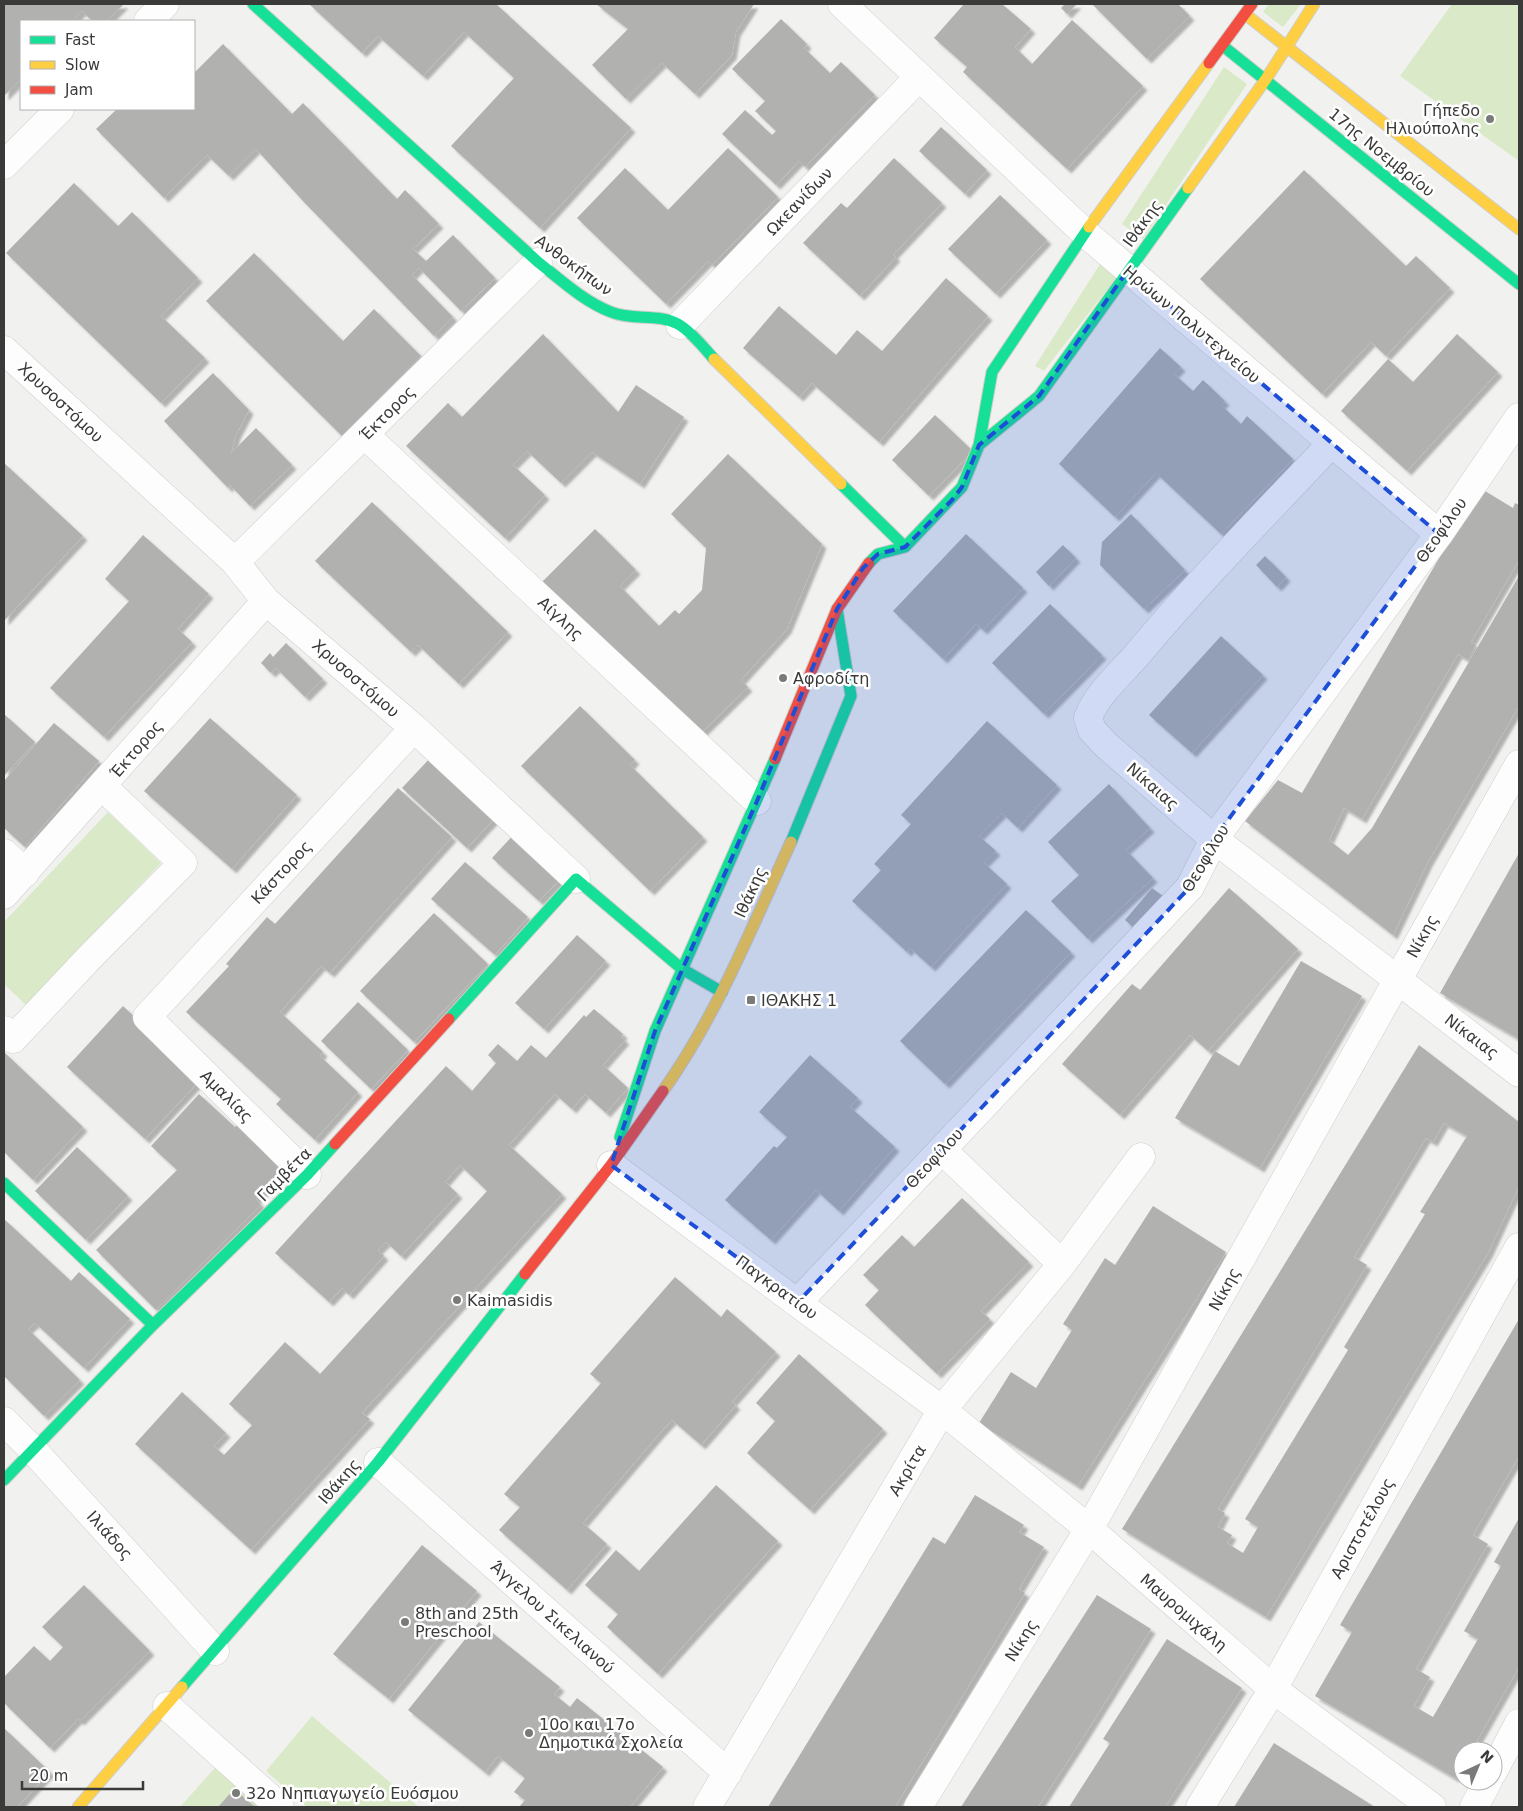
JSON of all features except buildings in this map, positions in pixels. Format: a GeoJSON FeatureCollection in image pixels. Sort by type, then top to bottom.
{"type":"FeatureCollection","features":[{"type":"Feature","properties":{"kind":"street"},"geometry":{"type":"LineString","coordinates":[[149,20],[165,4]]}},
{"type":"Feature","properties":{"kind":"street","name":"Ανθοκήπων"},"geometry":{"type":"LineString","coordinates":[[253,4],[538,262],[612,313],[631,318],[661,318],[680,325],[905,547]]}},
{"type":"Feature","properties":{"kind":"street","name":"Ηρώων Πολυτεχνείου"},"geometry":{"type":"LineString","coordinates":[[842,4],[1085,234],[1439,534]]}},
{"type":"Feature","properties":{"kind":"street","name":"Ιθάκης"},"geometry":{"type":"LineString","coordinates":[[611,1165],[655,1031],[757,801],[837,609],[863,568],[878,554],[905,547],[962,487],[979,445],[992,372],[1085,234],[1252,4]]}},
{"type":"Feature","properties":{"kind":"street","name":"Ιθάκης"},"geometry":{"type":"LineString","coordinates":[[979,445],[1039,396],[1266,79],[1314,4]]}},
{"type":"Feature","properties":{"kind":"street","name":"17ης Νοεμβρίου"},"geometry":{"type":"LineString","coordinates":[[1245,14],[1287,45],[1519,229]]}},
{"type":"Feature","properties":{"kind":"street","name":"17ης Νοεμβρίου"},"geometry":{"type":"LineString","coordinates":[[1223,46],[1519,284]]}},
{"type":"Feature","properties":{"kind":"street","name":"Ωκεανίδων"},"geometry":{"type":"LineString","coordinates":[[680,325],[918,76]]}},
{"type":"Feature","properties":{"kind":"street"},"geometry":{"type":"LineString","coordinates":[[4,165],[59,110]]}},
{"type":"Feature","properties":{"kind":"street","name":"Έκτορος"},"geometry":{"type":"LineString","coordinates":[[235,562],[538,262]]}},
{"type":"Feature","properties":{"kind":"street","name":"Χρυσοστόμου"},"geometry":{"type":"LineString","coordinates":[[4,350],[235,562],[266,601],[414,728],[576,879],[682,969],[722,992]]}},
{"type":"Feature","properties":{"kind":"street","name":"Θεοφίλου"},"geometry":{"type":"LineString","coordinates":[[798,1302],[1190,887],[1214,839],[1439,534],[1519,417]]}},
{"type":"Feature","properties":{"kind":"street","name":"Αίγλης"},"geometry":{"type":"LineString","coordinates":[[365,435],[757,801]]}},
{"type":"Feature","properties":{"kind":"street","name":"Νίκαιας"},"geometry":{"type":"LineString","coordinates":[[1332,443],[1149,640],[1091,709],[1088,718],[1098,738],[1214,839],[1519,1073]]}},
{"type":"Feature","properties":{"kind":"street","name":"Έκτορος"},"geometry":{"type":"LineString","coordinates":[[4,895],[266,601]]}},
{"type":"Feature","properties":{"kind":"street","name":"Ιθάκης"},"geometry":{"type":"LineString","coordinates":[[78,1807],[378,1462],[611,1165],[691,1052],[722,992],[797,828],[851,696],[837,609]]}},
{"type":"Feature","properties":{"kind":"street","name":"Κάστορος"},"geometry":{"type":"LineString","coordinates":[[147,1017],[414,728]]}},
{"type":"Feature","properties":{"kind":"street","name":"Νίκης"},"geometry":{"type":"LineString","coordinates":[[918,1807],[1089,1529],[1519,764]]}},
{"type":"Feature","properties":{"kind":"street"},"geometry":{"type":"LineString","coordinates":[[4,1030],[13,1039],[183,863],[102,786]]}},
{"type":"Feature","properties":{"kind":"street"},"geometry":{"type":"LineString","coordinates":[[4,853],[24,873]]}},
{"type":"Feature","properties":{"kind":"street","name":"Γαμβέτα"},"geometry":{"type":"LineString","coordinates":[[4,1480],[153,1325],[307,1175],[576,879]]}},
{"type":"Feature","properties":{"kind":"street","name":"Αμαλίας"},"geometry":{"type":"LineString","coordinates":[[147,1017],[307,1175]]}},
{"type":"Feature","properties":{"kind":"street"},"geometry":{"type":"LineString","coordinates":[[942,1150],[1062,1264]]}},
{"type":"Feature","properties":{"kind":"street","name":"Ακρίτα"},"geometry":{"type":"LineString","coordinates":[[707,1807],[942,1410],[1062,1264],[1141,1157]]}},
{"type":"Feature","properties":{"kind":"street","name":"Παγκρατίου"},"geometry":{"type":"LineString","coordinates":[[611,1165],[942,1410]]}},
{"type":"Feature","properties":{"kind":"street"},"geometry":{"type":"LineString","coordinates":[[4,1183],[153,1325]]}},
{"type":"Feature","properties":{"kind":"street","name":"Αριστοτέλους"},"geometry":{"type":"LineString","coordinates":[[1200,1807],[1273,1690],[1519,1247]]}},
{"type":"Feature","properties":{"kind":"street","name":"Μαυρομιχάλη"},"geometry":{"type":"LineString","coordinates":[[942,1410],[1089,1529],[1273,1690],[1432,1807]]}},
{"type":"Feature","properties":{"kind":"street","name":"Ιλιάδος"},"geometry":{"type":"LineString","coordinates":[[4,1421],[33,1450],[215,1651]]}},
{"type":"Feature","properties":{"kind":"street","name":"Άγγελου Σικελιανού"},"geometry":{"type":"LineString","coordinates":[[378,1462],[728,1773]]}},
{"type":"Feature","properties":{"kind":"street"},"geometry":{"type":"LineString","coordinates":[[167,1706],[280,1807]]}},
{"type":"Feature","properties":{"kind":"street"},"geometry":{"type":"LineString","coordinates":[[1503,1753],[1519,1723]]}},
{"type":"Feature","properties":{"kind":"street"},"geometry":{"type":"LineString","coordinates":[[1474,1807],[1483,1791]]}},
{"type":"Feature","properties":{"kind":"highlighted area"},"geometry":{"type":"Polygon","coordinates":[[[1128,270],[1439,534],[1214,839],[1190,887],[798,1302],[611,1165],[655,1031],[757,801],[837,609],[863,568],[878,554],[905,547],[952,500],[962,487],[979,445],[1039,396],[1128,270]]]}},
{"type":"Feature","properties":{"kind":"green space"},"geometry":{"type":"Polygon","coordinates":[[[1269,4],[1301,4],[1283,27],[1263,12],[1269,4]]]}},
{"type":"Feature","properties":{"kind":"green space","name":"Γήπεδο Ηλιούπολης"},"geometry":{"type":"Polygon","coordinates":[[[1452,4],[1519,4],[1519,161],[1400,76],[1452,4]]]}},
{"type":"Feature","properties":{"kind":"green space"},"geometry":{"type":"Polygon","coordinates":[[[1224,67],[1247,84],[1143,239],[1122,224],[1224,67]]]}},
{"type":"Feature","properties":{"kind":"green space"},"geometry":{"type":"Polygon","coordinates":[[[1102,261],[1119,274],[1044,371],[1035,366],[1102,261]]]}},
{"type":"Feature","properties":{"kind":"green space"},"geometry":{"type":"Polygon","coordinates":[[[108,812],[161,863],[26,1005],[4,984],[4,922],[108,812]]]}},
{"type":"Feature","properties":{"kind":"green space"},"geometry":{"type":"Polygon","coordinates":[[[312,1716],[419,1807],[307,1807],[266,1771],[312,1716]]]}},
{"type":"Feature","properties":{"kind":"green space"},"geometry":{"type":"Polygon","coordinates":[[[222,1760],[275,1807],[180,1807],[222,1760]]]}},
{"type":"Feature","properties":{"kind":"traffic: fast"},"geometry":{"type":"LineString","coordinates":[[253,4],[538,262],[573,290],[591,302],[619,315],[662,319],[678,324],[693,336],[714,359]]}},
{"type":"Feature","properties":{"kind":"traffic: fast"},"geometry":{"type":"LineString","coordinates":[[1223,46],[1519,284]]}},
{"type":"Feature","properties":{"kind":"traffic: fast"},"geometry":{"type":"LineString","coordinates":[[979,445],[1039,396],[1188,188]]}},
{"type":"Feature","properties":{"kind":"traffic: fast"},"geometry":{"type":"LineString","coordinates":[[869,563],[878,554],[905,547],[962,487],[979,445],[992,372],[1089,227]]}},
{"type":"Feature","properties":{"kind":"traffic: fast"},"geometry":{"type":"LineString","coordinates":[[841,484],[905,547]]}},
{"type":"Feature","properties":{"kind":"traffic: fast"},"geometry":{"type":"LineString","coordinates":[[791,842],[851,696],[837,609]]}},
{"type":"Feature","properties":{"kind":"traffic: fast"},"geometry":{"type":"LineString","coordinates":[[620,1137],[655,1031],[775,759]]}},
{"type":"Feature","properties":{"kind":"traffic: fast"},"geometry":{"type":"LineString","coordinates":[[449,1019],[576,879],[682,969],[722,992]]}},
{"type":"Feature","properties":{"kind":"traffic: fast"},"geometry":{"type":"LineString","coordinates":[[4,1480],[153,1325],[307,1175],[335,1144]]}},
{"type":"Feature","properties":{"kind":"traffic: fast"},"geometry":{"type":"LineString","coordinates":[[4,1183],[153,1325]]}},
{"type":"Feature","properties":{"kind":"traffic: fast"},"geometry":{"type":"LineString","coordinates":[[182,1687],[378,1462],[525,1274]]}},
{"type":"Feature","properties":{"kind":"traffic: slow"},"geometry":{"type":"LineString","coordinates":[[1188,188],[1266,79],[1314,4]]}},
{"type":"Feature","properties":{"kind":"traffic: slow"},"geometry":{"type":"LineString","coordinates":[[1245,14],[1519,229]]}},
{"type":"Feature","properties":{"kind":"traffic: slow"},"geometry":{"type":"LineString","coordinates":[[1089,227],[1209,63]]}},
{"type":"Feature","properties":{"kind":"traffic: slow"},"geometry":{"type":"LineString","coordinates":[[714,359],[841,484]]}},
{"type":"Feature","properties":{"kind":"traffic: slow"},"geometry":{"type":"LineString","coordinates":[[663,1091],[700,1032],[733,970],[791,842]]}},
{"type":"Feature","properties":{"kind":"traffic: slow"},"geometry":{"type":"LineString","coordinates":[[78,1807],[182,1687]]}},
{"type":"Feature","properties":{"kind":"traffic: jam"},"geometry":{"type":"LineString","coordinates":[[1209,63],[1252,4]]}},
{"type":"Feature","properties":{"kind":"traffic: jam"},"geometry":{"type":"LineString","coordinates":[[775,759],[837,609],[869,563]]}},
{"type":"Feature","properties":{"kind":"traffic: jam"},"geometry":{"type":"LineString","coordinates":[[335,1144],[449,1019]]}},
{"type":"Feature","properties":{"kind":"traffic: jam"},"geometry":{"type":"LineString","coordinates":[[525,1274],[611,1165],[663,1091]]}},
{"type":"Feature","properties":{"kind":"place","name":"Γήπεδο Ηλιούπολης"},"geometry":{"type":"Point","coordinates":[1490,119]}},
{"type":"Feature","properties":{"kind":"place","name":"Αφροδίτη"},"geometry":{"type":"Point","coordinates":[783,678]}},
{"type":"Feature","properties":{"kind":"place","name":"ΙΘΑΚΗΣ 1"},"geometry":{"type":"Point","coordinates":[751,1000]}},
{"type":"Feature","properties":{"kind":"place","name":"Kaimasidis"},"geometry":{"type":"Point","coordinates":[457,1300]}},
{"type":"Feature","properties":{"kind":"place","name":"8th and 25th Preschool"},"geometry":{"type":"Point","coordinates":[405,1622]}},
{"type":"Feature","properties":{"kind":"place","name":"10ο και 17ο Δημοτικά Σχολεία"},"geometry":{"type":"Point","coordinates":[529,1733]}},
{"type":"Feature","properties":{"kind":"place","name":"32ο Νηπιαγωγείο Ευόσμου"},"geometry":{"type":"Point","coordinates":[236,1793]}}]}
